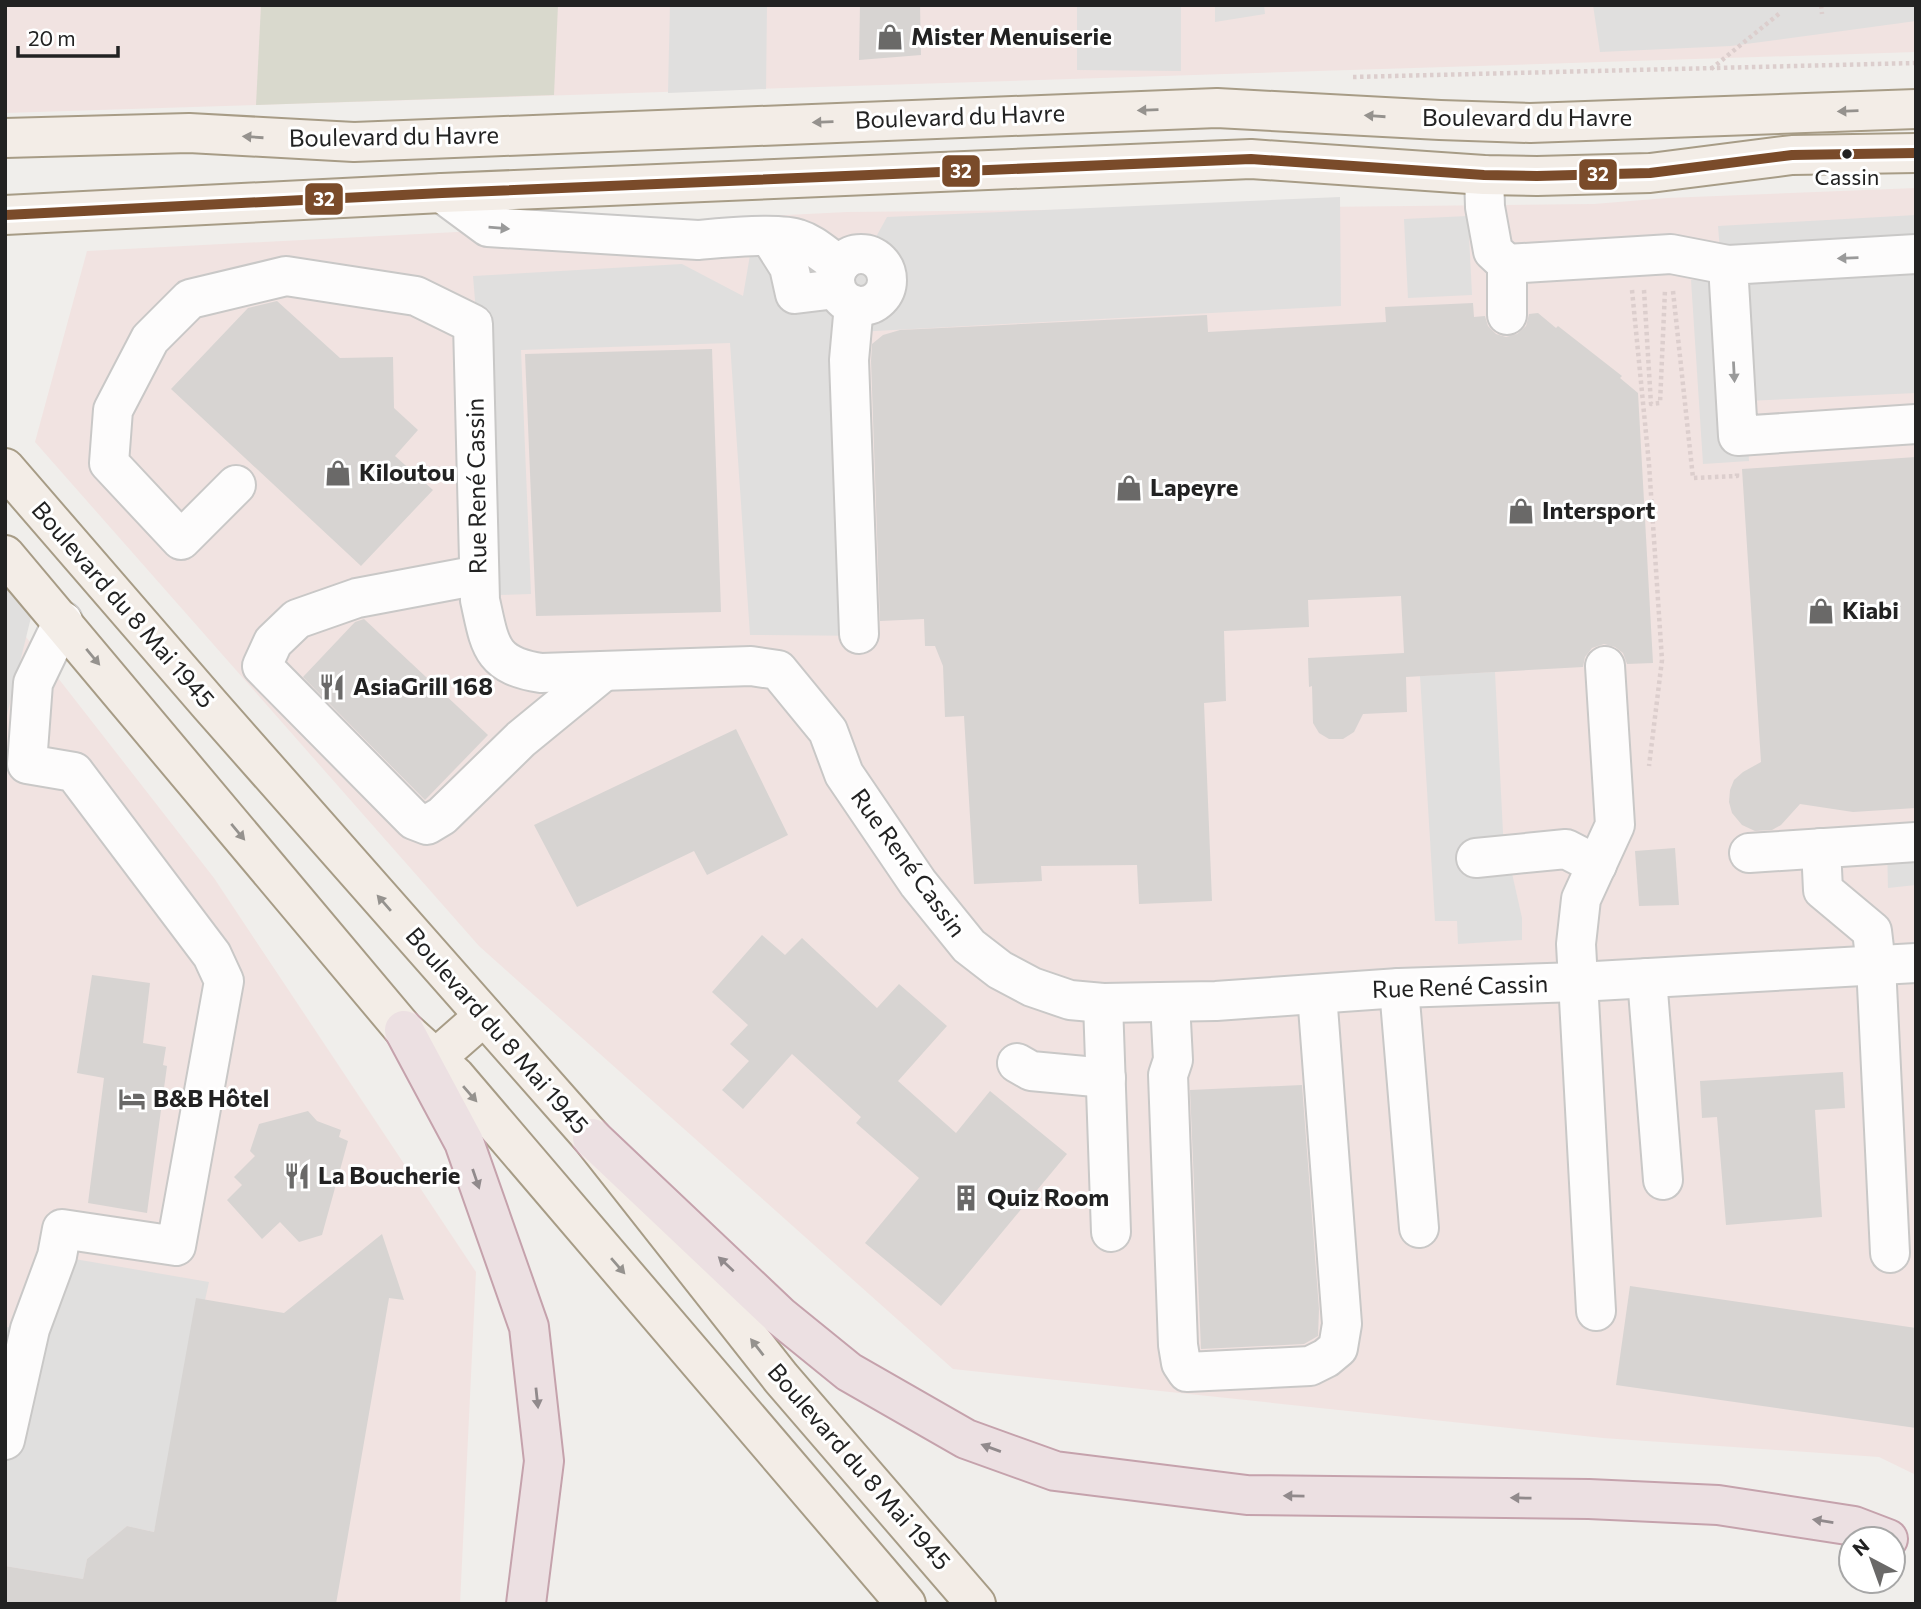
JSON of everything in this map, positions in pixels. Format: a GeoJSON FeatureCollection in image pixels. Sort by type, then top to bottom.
{"type":"FeatureCollection","features":[{"type":"Feature","properties":{"kind":"highway"},"geometry":{"type":"LineString","coordinates":[[404,1030],[464,1142],[529,1327],[544,1461],[526,1604]]}},
{"type":"Feature","properties":{"kind":"highway"},"geometry":{"type":"LineString","coordinates":[[592,1138],[780,1316],[849,1372],[966,1439],[1055,1471],[1247,1495],[1589,1499],[1718,1505],[1848,1525]]}},
{"type":"Feature","properties":{"kind":"main road","name":"Boulevard du Havre"},"geometry":{"type":"LineString","coordinates":[[11,140],[189,133],[354,142],[1217,108],[1530,123],[1916,109]]}},
{"type":"Feature","properties":{"kind":"main road"},"geometry":{"type":"LineString","coordinates":[[5,215],[442,192],[1251,159],[1484,176],[1650,173],[1792,155],[1916,153]]}},
{"type":"Feature","properties":{"kind":"main road","name":"Boulevard du 8 Mai 1945"},"geometry":{"type":"LineString","coordinates":[[5,468],[592,1138],[781,1378],[976,1604]]}},
{"type":"Feature","properties":{"kind":"main road"},"geometry":{"type":"LineString","coordinates":[[5,555],[404,1030],[464,1087],[906,1604]]}},
{"type":"Feature","properties":{"kind":"main road"},"geometry":{"type":"LineString","coordinates":[[435,1059],[484,1016]]}},
{"type":"Feature","properties":{"kind":"street"},"geometry":{"type":"LineString","coordinates":[[1484,176],[1485,207],[1493,251],[1507,264],[1671,254],[1728,265],[1916,254]]}},
{"type":"Feature","properties":{"kind":"street"},"geometry":{"type":"LineString","coordinates":[[442,192],[488,227],[698,240],[794,237],[814,246],[844,286],[859,634]]}},
{"type":"Feature","properties":{"kind":"street"},"geometry":{"type":"LineString","coordinates":[[769,237],[789,267],[795,294],[844,286]]}},
{"type":"Feature","properties":{"kind":"street"},"geometry":{"type":"LineString","coordinates":[[1507,264],[1507,315]]}},
{"type":"Feature","properties":{"kind":"street"},"geometry":{"type":"LineString","coordinates":[[1728,265],[1738,436],[1916,424]]}},
{"type":"Feature","properties":{"kind":"street","name":"Rue René Cassin"},"geometry":{"type":"LineString","coordinates":[[236,485],[181,540],[109,463],[113,410],[150,339],[190,299],[286,276],[416,296],[472,324],[480,600],[490,643],[501,659],[519,670],[541,673],[751,666],[778,670],[828,731],[844,774],[918,883],[969,946],[1000,970],[1032,987],[1070,1000],[1104,1003],[1216,1002],[1398,988],[1578,982],[1916,963]]}},
{"type":"Feature","properties":{"kind":"street"},"geometry":{"type":"LineString","coordinates":[[479,575],[357,598],[297,620],[272,642],[262,666],[414,820],[427,825],[442,816],[521,739],[604,671]]}},
{"type":"Feature","properties":{"kind":"street"},"geometry":{"type":"LineString","coordinates":[[5,1440],[30,1329],[57,1256],[62,1229],[176,1246],[224,981],[212,955],[74,772],[27,764],[33,683],[63,621]]}},
{"type":"Feature","properties":{"kind":"street"},"geometry":{"type":"LineString","coordinates":[[1596,1311],[1576,944],[1581,899],[1615,825],[1605,666]]}},
{"type":"Feature","properties":{"kind":"street"},"geometry":{"type":"LineString","coordinates":[[1749,853],[1916,842]]}},
{"type":"Feature","properties":{"kind":"street"},"geometry":{"type":"LineString","coordinates":[[1821,848],[1823,890],[1872,931],[1890,1253]]}},
{"type":"Feature","properties":{"kind":"street"},"geometry":{"type":"LineString","coordinates":[[1476,858],[1566,849],[1597,865]]}},
{"type":"Feature","properties":{"kind":"street"},"geometry":{"type":"LineString","coordinates":[[1647,978],[1663,1180]]}},
{"type":"Feature","properties":{"kind":"street"},"geometry":{"type":"LineString","coordinates":[[1398,988],[1419,1228]]}},
{"type":"Feature","properties":{"kind":"street"},"geometry":{"type":"LineString","coordinates":[[1170,1002],[1173,1060],[1168,1075],[1178,1345],[1181,1363],[1188,1372],[1310,1366],[1338,1348],[1342,1324],[1317,994]]}},
{"type":"Feature","properties":{"kind":"street"},"geometry":{"type":"LineString","coordinates":[[1104,1003],[1111,1232]]}},
{"type":"Feature","properties":{"kind":"street"},"geometry":{"type":"LineString","coordinates":[[1017,1063],[1031,1071],[1106,1078]]}},
{"type":"Feature","properties":{"kind":"path"},"geometry":{"type":"LineString","coordinates":[[1821,5],[1822,14]]}},
{"type":"Feature","properties":{"kind":"path"},"geometry":{"type":"LineString","coordinates":[[1710,69],[1780,13]]}},
{"type":"Feature","properties":{"kind":"path"},"geometry":{"type":"LineString","coordinates":[[1348,77],[1916,63]]}},
{"type":"Feature","properties":{"kind":"path"},"geometry":{"type":"LineString","coordinates":[[1644,285],[1651,404],[1660,404],[1665,285],[1672,284],[1693,478],[1737,476],[1738,436]]}},
{"type":"Feature","properties":{"kind":"path"},"geometry":{"type":"LineString","coordinates":[[1631,286],[1649,464],[1662,660],[1649,770]]}},
{"type":"Feature","properties":{"kind":"shaded area"},"geometry":{"type":"Polygon","coordinates":[[[5,5],[1916,5],[1916,52],[5,113],[5,5]]]}},
{"type":"Feature","properties":{"kind":"shaded area"},"geometry":{"type":"Polygon","coordinates":[[[261,5],[558,5],[554,95],[256,105],[261,5]]]}},
{"type":"Feature","properties":{"kind":"shaded area"},"geometry":{"type":"Polygon","coordinates":[[[670,5],[767,5],[766,89],[668,93],[670,5]]]}},
{"type":"Feature","properties":{"kind":"shaded area"},"geometry":{"type":"Polygon","coordinates":[[[1077,5],[1181,5],[1181,71],[1077,70],[1077,5]]]}},
{"type":"Feature","properties":{"kind":"shaded area"},"geometry":{"type":"Polygon","coordinates":[[[1215,5],[1264,5],[1265,14],[1215,22],[1215,5]]]}},
{"type":"Feature","properties":{"kind":"shaded area"},"geometry":{"type":"Polygon","coordinates":[[[1593,5],[1916,5],[1916,21],[1731,46],[1600,52],[1593,5]]]}},
{"type":"Feature","properties":{"kind":"shaded area"},"geometry":{"type":"Polygon","coordinates":[[[1916,188],[1916,1475],[1879,1457],[1603,1438],[953,1369],[479,946],[35,442],[87,251],[847,212],[1594,204],[1667,198],[1916,188]]]}},
{"type":"Feature","properties":{"kind":"shaded area"},"geometry":{"type":"Polygon","coordinates":[[[1340,197],[1341,306],[857,332],[876,636],[750,635],[730,343],[521,350],[531,594],[499,595],[473,276],[682,264],[743,296],[756,220],[853,255],[866,255],[887,217],[1340,197]]]}},
{"type":"Feature","properties":{"kind":"shaded area"},"geometry":{"type":"Polygon","coordinates":[[[1916,215],[1916,393],[1746,401],[1749,461],[1703,464],[1691,280],[1722,277],[1718,226],[1916,215]]]}},
{"type":"Feature","properties":{"kind":"shaded area"},"geometry":{"type":"Polygon","coordinates":[[[1468,216],[1472,295],[1408,298],[1404,219],[1468,216]]]}},
{"type":"Feature","properties":{"kind":"shaded area"},"geometry":{"type":"Polygon","coordinates":[[[5,560],[36,597],[6,719],[5,719],[5,560]]]}},
{"type":"Feature","properties":{"kind":"shaded area"},"geometry":{"type":"Polygon","coordinates":[[[5,610],[214,878],[476,1272],[460,1604],[5,1604],[5,610]]]}},
{"type":"Feature","properties":{"kind":"shaded area"},"geometry":{"type":"Polygon","coordinates":[[[1495,672],[1503,833],[1522,918],[1522,940],[1458,944],[1457,921],[1435,921],[1420,676],[1495,672]]]}},
{"type":"Feature","properties":{"kind":"shaded area"},"geometry":{"type":"Polygon","coordinates":[[[1916,842],[1916,885],[1888,888],[1887,844],[1916,842]]]}},
{"type":"Feature","properties":{"kind":"shaded area"},"geometry":{"type":"Polygon","coordinates":[[[57,1256],[209,1282],[154,1532],[127,1526],[87,1559],[83,1579],[5,1566],[5,1327],[30,1329],[57,1256]]]}},
{"type":"Feature","properties":{"kind":"building","name":"Mister Menuiserie"},"geometry":{"type":"Polygon","coordinates":[[[860,5],[920,5],[921,55],[859,60],[860,5]]]}},
{"type":"Feature","properties":{"kind":"building","name":"Kiloutou"},"geometry":{"type":"Polygon","coordinates":[[[277,301],[340,358],[393,357],[394,408],[418,430],[395,456],[433,490],[361,566],[171,389],[248,308],[277,301]]]}},
{"type":"Feature","properties":{"kind":"building"},"geometry":{"type":"Polygon","coordinates":[[[1473,303],[1474,317],[1485,316],[1488,326],[1496,334],[1506,337],[1517,334],[1526,326],[1529,314],[1538,313],[1622,376],[1620,378],[1638,393],[1653,663],[1627,664],[1623,653],[1604,644],[1592,648],[1585,657],[1583,667],[1406,677],[1407,712],[1363,714],[1354,732],[1343,739],[1329,739],[1319,733],[1313,723],[1308,658],[1404,653],[1401,596],[1308,600],[1309,627],[1224,631],[1226,701],[1204,703],[1212,901],[1139,904],[1137,865],[1041,866],[1042,881],[974,884],[964,716],[945,717],[943,666],[935,646],[925,646],[924,619],[880,621],[872,344],[883,335],[900,330],[1207,315],[1208,332],[1386,322],[1385,307],[1473,303]]]}},
{"type":"Feature","properties":{"kind":"building"},"geometry":{"type":"Polygon","coordinates":[[[712,349],[721,612],[536,616],[525,354],[712,349]]]}},
{"type":"Feature","properties":{"kind":"building"},"geometry":{"type":"Polygon","coordinates":[[[1916,457],[1916,808],[1853,812],[1800,804],[1781,825],[1772,830],[1755,831],[1742,825],[1732,813],[1729,802],[1734,780],[1761,762],[1742,469],[1916,457]]]}},
{"type":"Feature","properties":{"kind":"building"},"geometry":{"type":"Polygon","coordinates":[[[364,619],[488,735],[425,800],[303,677],[355,622],[364,619]]]}},
{"type":"Feature","properties":{"kind":"building"},"geometry":{"type":"Polygon","coordinates":[[[736,729],[788,835],[707,875],[694,851],[577,907],[534,825],[736,729]]]}},
{"type":"Feature","properties":{"kind":"building"},"geometry":{"type":"Polygon","coordinates":[[[1675,848],[1679,905],[1639,906],[1635,851],[1675,848]]]}},
{"type":"Feature","properties":{"kind":"building"},"geometry":{"type":"Polygon","coordinates":[[[762,935],[785,955],[802,938],[877,1008],[899,984],[947,1026],[898,1081],[956,1133],[990,1091],[1067,1154],[941,1306],[865,1243],[919,1178],[856,1123],[861,1117],[792,1054],[743,1109],[722,1090],[749,1061],[730,1044],[748,1025],[712,992],[762,935]]]}},
{"type":"Feature","properties":{"kind":"building"},"geometry":{"type":"Polygon","coordinates":[[[92,975],[150,983],[143,1043],[166,1047],[163,1065],[167,1066],[147,1213],[88,1203],[104,1078],[77,1073],[92,975]]]}},
{"type":"Feature","properties":{"kind":"building"},"geometry":{"type":"Polygon","coordinates":[[[1843,1072],[1845,1108],[1815,1110],[1822,1217],[1726,1225],[1717,1117],[1702,1118],[1700,1081],[1843,1072]]]}},
{"type":"Feature","properties":{"kind":"building"},"geometry":{"type":"Polygon","coordinates":[[[1302,1085],[1319,1309],[1318,1336],[1304,1344],[1201,1349],[1190,1090],[1302,1085]]]}},
{"type":"Feature","properties":{"kind":"building"},"geometry":{"type":"Polygon","coordinates":[[[308,1111],[317,1121],[341,1130],[339,1137],[348,1141],[322,1235],[299,1242],[280,1222],[262,1239],[227,1200],[242,1185],[234,1177],[255,1156],[250,1151],[259,1124],[308,1111]]]}},
{"type":"Feature","properties":{"kind":"building"},"geometry":{"type":"Polygon","coordinates":[[[382,1234],[404,1300],[389,1298],[336,1604],[5,1604],[5,1566],[83,1579],[87,1559],[127,1526],[154,1532],[196,1298],[284,1313],[382,1234]]]}},
{"type":"Feature","properties":{"kind":"building"},"geometry":{"type":"Polygon","coordinates":[[[1630,1286],[1916,1328],[1916,1428],[1616,1385],[1630,1286]]]}},
{"type":"Feature","properties":{"kind":"transit line","name":"32"},"geometry":{"type":"LineString","coordinates":[[5,215],[442,193],[1251,159],[1484,175],[1537,176],[1650,173],[1792,155],[1916,153]]}},
{"type":"Feature","properties":{"kind":"place","name":"Mister Menuiserie"},"geometry":{"type":"Point","coordinates":[890,37]}},
{"type":"Feature","properties":{"kind":"place","name":"Cassin"},"geometry":{"type":"Point","coordinates":[1847,154]}},
{"type":"Feature","properties":{"kind":"place","name":"Kiloutou"},"geometry":{"type":"Point","coordinates":[338,473]}},
{"type":"Feature","properties":{"kind":"place","name":"Lapeyre"},"geometry":{"type":"Point","coordinates":[1129,488]}},
{"type":"Feature","properties":{"kind":"place","name":"Intersport"},"geometry":{"type":"Point","coordinates":[1521,511]}},
{"type":"Feature","properties":{"kind":"place","name":"Kiabi"},"geometry":{"type":"Point","coordinates":[1821,611]}},
{"type":"Feature","properties":{"kind":"place","name":"AsiaGrill 168"},"geometry":{"type":"Point","coordinates":[332,687]}},
{"type":"Feature","properties":{"kind":"place","name":"B&B Hôtel"},"geometry":{"type":"Point","coordinates":[132,1099]}},
{"type":"Feature","properties":{"kind":"place","name":"La Boucherie"},"geometry":{"type":"Point","coordinates":[297,1176]}},
{"type":"Feature","properties":{"kind":"place","name":"Quiz Room"},"geometry":{"type":"Point","coordinates":[966,1198]}}]}
